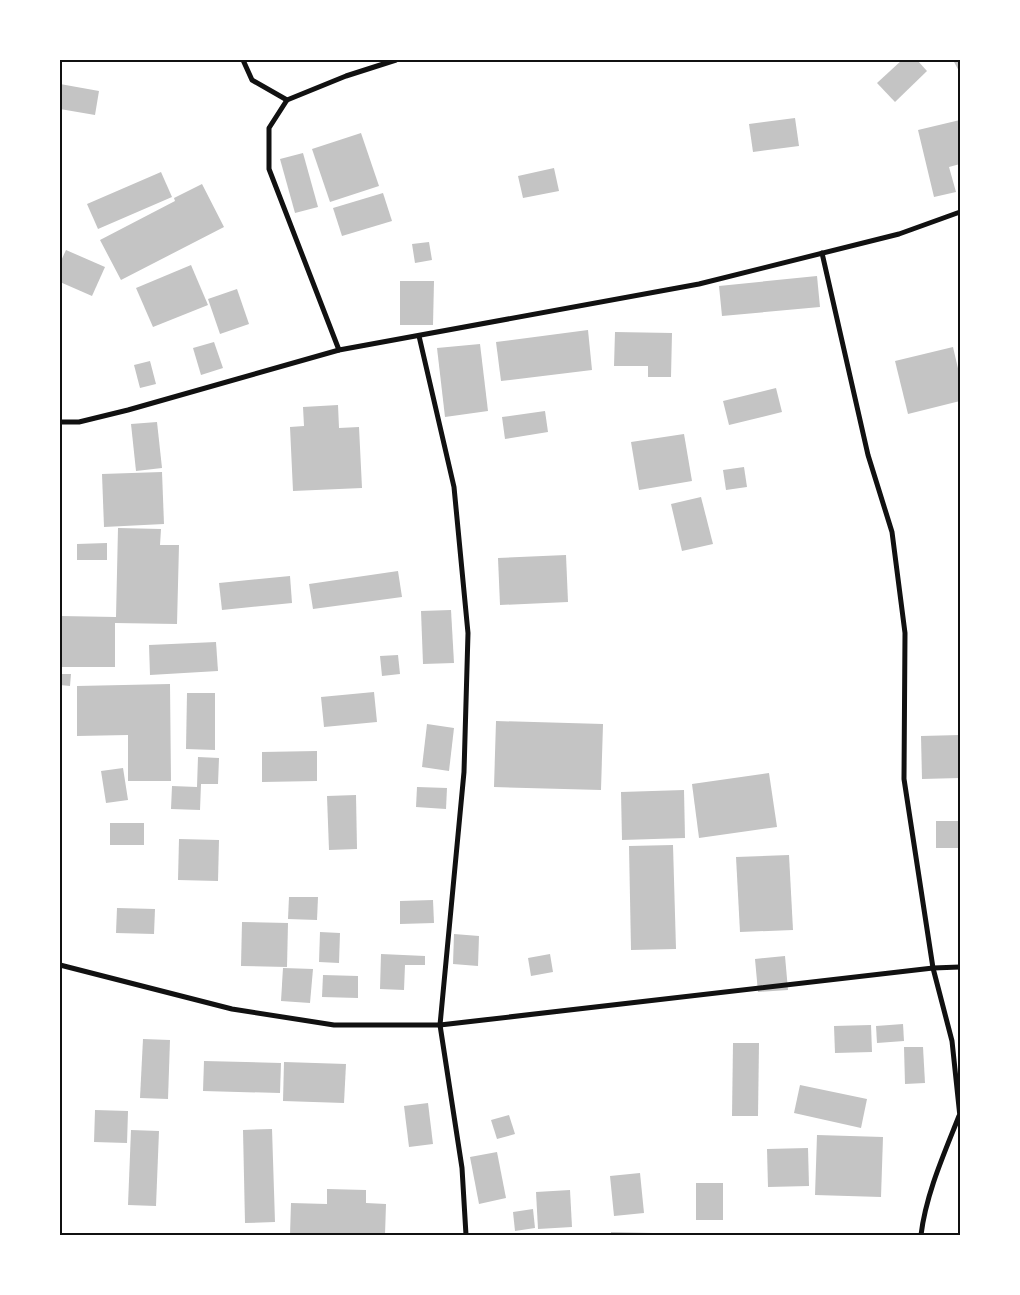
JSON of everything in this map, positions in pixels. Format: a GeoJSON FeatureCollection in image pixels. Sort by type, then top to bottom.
{"type":"FeatureCollection","features":[{"type":"Feature","properties":{"kind":"street"},"geometry":{"type":"LineString","coordinates":[[243,60],[252,80],[287,100]]}},
{"type":"Feature","properties":{"kind":"street"},"geometry":{"type":"LineString","coordinates":[[339,350],[269,169],[269,128],[287,100],[346,76],[396,60]]}},
{"type":"Feature","properties":{"kind":"street"},"geometry":{"type":"LineString","coordinates":[[60,422],[79,422],[128,410],[339,350],[700,284],[899,234],[960,212]]}},
{"type":"Feature","properties":{"kind":"street"},"geometry":{"type":"LineString","coordinates":[[822,254],[868,456],[892,532],[905,633],[904,779],[933,968],[952,1040],[960,1116],[940,1163],[923,1220],[921,1235]]}},
{"type":"Feature","properties":{"kind":"street"},"geometry":{"type":"LineString","coordinates":[[419,336],[454,487],[468,633],[464,772],[440,1026],[462,1168],[466,1235]]}},
{"type":"Feature","properties":{"kind":"street"},"geometry":{"type":"LineString","coordinates":[[60,965],[232,1009],[334,1026],[440,1026],[933,968],[960,967]]}},
{"type":"Feature","properties":{"kind":"building"},"geometry":{"type":"Polygon","coordinates":[[[902,60],[917,60],[927,71],[895,102],[877,83],[902,60]]]}},
{"type":"Feature","properties":{"kind":"building"},"geometry":{"type":"Polygon","coordinates":[[[953,60],[960,60],[960,73],[953,60]]]}},
{"type":"Feature","properties":{"kind":"building"},"geometry":{"type":"Polygon","coordinates":[[[60,84],[99,91],[95,115],[60,109],[60,84]]]}},
{"type":"Feature","properties":{"kind":"building"},"geometry":{"type":"Polygon","coordinates":[[[795,118],[799,146],[753,152],[749,124],[795,118]]]}},
{"type":"Feature","properties":{"kind":"building"},"geometry":{"type":"Polygon","coordinates":[[[960,120],[960,164],[949,167],[956,192],[934,197],[918,130],[960,120]]]}},
{"type":"Feature","properties":{"kind":"building"},"geometry":{"type":"Polygon","coordinates":[[[361,133],[379,186],[330,202],[312,149],[361,133]]]}},
{"type":"Feature","properties":{"kind":"building"},"geometry":{"type":"Polygon","coordinates":[[[303,153],[318,207],[295,213],[280,159],[303,153]]]}},
{"type":"Feature","properties":{"kind":"building"},"geometry":{"type":"Polygon","coordinates":[[[554,168],[559,191],[523,198],[518,176],[554,168]]]}},
{"type":"Feature","properties":{"kind":"building"},"geometry":{"type":"Polygon","coordinates":[[[161,172],[172,197],[98,229],[87,204],[161,172]]]}},
{"type":"Feature","properties":{"kind":"building"},"geometry":{"type":"Polygon","coordinates":[[[202,184],[224,227],[121,280],[100,240],[175,201],[174,198],[202,184]]]}},
{"type":"Feature","properties":{"kind":"building"},"geometry":{"type":"Polygon","coordinates":[[[383,193],[392,221],[342,236],[333,208],[383,193]]]}},
{"type":"Feature","properties":{"kind":"building"},"geometry":{"type":"Polygon","coordinates":[[[429,242],[432,260],[415,263],[412,244],[429,242]]]}},
{"type":"Feature","properties":{"kind":"building"},"geometry":{"type":"Polygon","coordinates":[[[66,250],[105,267],[92,296],[60,282],[60,263],[66,250]]]}},
{"type":"Feature","properties":{"kind":"building"},"geometry":{"type":"Polygon","coordinates":[[[191,265],[208,305],[153,327],[136,288],[191,265]]]}},
{"type":"Feature","properties":{"kind":"building"},"geometry":{"type":"Polygon","coordinates":[[[817,276],[820,307],[722,316],[719,286],[817,276]]]}},
{"type":"Feature","properties":{"kind":"building"},"geometry":{"type":"Polygon","coordinates":[[[400,281],[434,281],[433,325],[400,325],[400,281]]]}},
{"type":"Feature","properties":{"kind":"building"},"geometry":{"type":"Polygon","coordinates":[[[237,289],[249,324],[220,334],[208,299],[237,289]]]}},
{"type":"Feature","properties":{"kind":"building"},"geometry":{"type":"Polygon","coordinates":[[[588,330],[592,370],[501,381],[496,342],[588,330]]]}},
{"type":"Feature","properties":{"kind":"building"},"geometry":{"type":"Polygon","coordinates":[[[615,332],[672,333],[671,377],[648,377],[648,366],[614,366],[615,332]]]}},
{"type":"Feature","properties":{"kind":"building"},"geometry":{"type":"Polygon","coordinates":[[[214,342],[223,368],[201,375],[193,348],[214,342]]]}},
{"type":"Feature","properties":{"kind":"building"},"geometry":{"type":"Polygon","coordinates":[[[480,344],[488,411],[445,417],[437,348],[480,344]]]}},
{"type":"Feature","properties":{"kind":"building"},"geometry":{"type":"Polygon","coordinates":[[[953,347],[960,377],[960,401],[908,414],[895,361],[953,347]]]}},
{"type":"Feature","properties":{"kind":"building"},"geometry":{"type":"Polygon","coordinates":[[[150,361],[156,384],[140,388],[134,365],[150,361]]]}},
{"type":"Feature","properties":{"kind":"building"},"geometry":{"type":"Polygon","coordinates":[[[776,388],[782,412],[729,425],[723,401],[776,388]]]}},
{"type":"Feature","properties":{"kind":"building"},"geometry":{"type":"Polygon","coordinates":[[[338,405],[339,428],[359,427],[362,488],[293,491],[290,427],[304,426],[303,407],[338,405]]]}},
{"type":"Feature","properties":{"kind":"building"},"geometry":{"type":"Polygon","coordinates":[[[545,411],[548,432],[505,439],[502,417],[545,411]]]}},
{"type":"Feature","properties":{"kind":"building"},"geometry":{"type":"Polygon","coordinates":[[[157,422],[162,468],[136,471],[131,424],[157,422]]]}},
{"type":"Feature","properties":{"kind":"building"},"geometry":{"type":"Polygon","coordinates":[[[684,434],[692,481],[639,490],[631,442],[684,434]]]}},
{"type":"Feature","properties":{"kind":"building"},"geometry":{"type":"Polygon","coordinates":[[[744,467],[747,487],[726,490],[723,470],[744,467]]]}},
{"type":"Feature","properties":{"kind":"building"},"geometry":{"type":"Polygon","coordinates":[[[162,472],[164,524],[104,527],[102,474],[162,472]]]}},
{"type":"Feature","properties":{"kind":"building"},"geometry":{"type":"Polygon","coordinates":[[[701,497],[713,544],[682,551],[671,504],[701,497]]]}},
{"type":"Feature","properties":{"kind":"building"},"geometry":{"type":"Polygon","coordinates":[[[118,528],[161,529],[160,545],[179,545],[177,624],[115,623],[115,667],[60,667],[60,616],[116,617],[118,528]]]}},
{"type":"Feature","properties":{"kind":"building"},"geometry":{"type":"Polygon","coordinates":[[[107,543],[107,560],[77,560],[77,544],[107,543]]]}},
{"type":"Feature","properties":{"kind":"building"},"geometry":{"type":"Polygon","coordinates":[[[566,555],[568,602],[500,605],[498,558],[566,555]]]}},
{"type":"Feature","properties":{"kind":"building"},"geometry":{"type":"Polygon","coordinates":[[[398,571],[402,597],[313,609],[309,584],[398,571]]]}},
{"type":"Feature","properties":{"kind":"building"},"geometry":{"type":"Polygon","coordinates":[[[290,576],[292,603],[222,610],[219,583],[290,576]]]}},
{"type":"Feature","properties":{"kind":"building"},"geometry":{"type":"Polygon","coordinates":[[[451,610],[454,663],[423,664],[421,611],[451,610]]]}},
{"type":"Feature","properties":{"kind":"building"},"geometry":{"type":"Polygon","coordinates":[[[216,642],[218,671],[150,675],[149,645],[216,642]]]}},
{"type":"Feature","properties":{"kind":"building"},"geometry":{"type":"Polygon","coordinates":[[[398,655],[400,674],[382,676],[380,656],[398,655]]]}},
{"type":"Feature","properties":{"kind":"building"},"geometry":{"type":"Polygon","coordinates":[[[60,674],[71,674],[70,686],[60,685],[60,674]]]}},
{"type":"Feature","properties":{"kind":"building"},"geometry":{"type":"Polygon","coordinates":[[[170,684],[171,781],[128,781],[128,735],[77,736],[77,686],[170,684]]]}},
{"type":"Feature","properties":{"kind":"building"},"geometry":{"type":"Polygon","coordinates":[[[374,692],[377,722],[324,727],[321,697],[374,692]]]}},
{"type":"Feature","properties":{"kind":"building"},"geometry":{"type":"Polygon","coordinates":[[[187,693],[215,693],[215,750],[186,749],[187,693]]]}},
{"type":"Feature","properties":{"kind":"building"},"geometry":{"type":"Polygon","coordinates":[[[496,721],[603,724],[601,790],[494,787],[496,721]]]}},
{"type":"Feature","properties":{"kind":"building"},"geometry":{"type":"Polygon","coordinates":[[[427,724],[454,728],[449,771],[422,767],[427,724]]]}},
{"type":"Feature","properties":{"kind":"building"},"geometry":{"type":"Polygon","coordinates":[[[960,735],[960,778],[922,779],[921,736],[960,735]]]}},
{"type":"Feature","properties":{"kind":"building"},"geometry":{"type":"Polygon","coordinates":[[[317,751],[317,781],[262,782],[262,752],[317,751]]]}},
{"type":"Feature","properties":{"kind":"building"},"geometry":{"type":"Polygon","coordinates":[[[198,757],[219,758],[218,784],[201,784],[200,810],[171,809],[172,786],[197,787],[198,757]]]}},
{"type":"Feature","properties":{"kind":"building"},"geometry":{"type":"Polygon","coordinates":[[[123,768],[128,800],[106,803],[101,771],[123,768]]]}},
{"type":"Feature","properties":{"kind":"building"},"geometry":{"type":"Polygon","coordinates":[[[769,773],[777,827],[699,838],[692,784],[769,773]]]}},
{"type":"Feature","properties":{"kind":"building"},"geometry":{"type":"Polygon","coordinates":[[[417,787],[447,788],[446,809],[416,807],[417,787]]]}},
{"type":"Feature","properties":{"kind":"building"},"geometry":{"type":"Polygon","coordinates":[[[684,790],[685,838],[622,840],[621,792],[684,790]]]}},
{"type":"Feature","properties":{"kind":"building"},"geometry":{"type":"Polygon","coordinates":[[[356,795],[357,849],[329,850],[327,796],[356,795]]]}},
{"type":"Feature","properties":{"kind":"building"},"geometry":{"type":"Polygon","coordinates":[[[936,821],[960,821],[960,848],[936,848],[936,821]]]}},
{"type":"Feature","properties":{"kind":"building"},"geometry":{"type":"Polygon","coordinates":[[[110,823],[144,823],[144,845],[110,845],[110,823]]]}},
{"type":"Feature","properties":{"kind":"building"},"geometry":{"type":"Polygon","coordinates":[[[179,839],[219,840],[218,881],[178,880],[179,839]]]}},
{"type":"Feature","properties":{"kind":"building"},"geometry":{"type":"Polygon","coordinates":[[[673,845],[676,949],[631,950],[629,846],[673,845]]]}},
{"type":"Feature","properties":{"kind":"building"},"geometry":{"type":"Polygon","coordinates":[[[789,855],[793,930],[740,932],[736,857],[789,855]]]}},
{"type":"Feature","properties":{"kind":"building"},"geometry":{"type":"Polygon","coordinates":[[[289,897],[318,897],[317,920],[288,919],[289,897]]]}},
{"type":"Feature","properties":{"kind":"building"},"geometry":{"type":"Polygon","coordinates":[[[433,900],[434,923],[400,924],[400,901],[433,900]]]}},
{"type":"Feature","properties":{"kind":"building"},"geometry":{"type":"Polygon","coordinates":[[[117,908],[155,909],[154,934],[116,933],[117,908]]]}},
{"type":"Feature","properties":{"kind":"building"},"geometry":{"type":"Polygon","coordinates":[[[242,922],[288,923],[287,967],[241,966],[242,922]]]}},
{"type":"Feature","properties":{"kind":"building"},"geometry":{"type":"Polygon","coordinates":[[[320,932],[340,933],[339,963],[319,962],[320,932]]]}},
{"type":"Feature","properties":{"kind":"building"},"geometry":{"type":"Polygon","coordinates":[[[454,934],[479,936],[478,966],[453,964],[454,934]]]}},
{"type":"Feature","properties":{"kind":"building"},"geometry":{"type":"Polygon","coordinates":[[[381,954],[425,956],[425,965],[405,965],[404,990],[380,989],[381,954]]]}},
{"type":"Feature","properties":{"kind":"building"},"geometry":{"type":"Polygon","coordinates":[[[550,954],[553,972],[531,976],[528,958],[550,954]]]}},
{"type":"Feature","properties":{"kind":"building"},"geometry":{"type":"Polygon","coordinates":[[[785,956],[788,990],[758,992],[755,959],[785,956]]]}},
{"type":"Feature","properties":{"kind":"building"},"geometry":{"type":"Polygon","coordinates":[[[283,968],[313,969],[310,1003],[281,1001],[283,968]]]}},
{"type":"Feature","properties":{"kind":"building"},"geometry":{"type":"Polygon","coordinates":[[[323,975],[358,976],[358,998],[322,997],[323,975]]]}},
{"type":"Feature","properties":{"kind":"building"},"geometry":{"type":"Polygon","coordinates":[[[903,1024],[904,1041],[877,1043],[876,1026],[903,1024]]]}},
{"type":"Feature","properties":{"kind":"building"},"geometry":{"type":"Polygon","coordinates":[[[871,1025],[872,1052],[835,1053],[834,1026],[871,1025]]]}},
{"type":"Feature","properties":{"kind":"building"},"geometry":{"type":"Polygon","coordinates":[[[143,1039],[170,1040],[168,1099],[140,1098],[143,1039]]]}},
{"type":"Feature","properties":{"kind":"building"},"geometry":{"type":"Polygon","coordinates":[[[733,1043],[759,1043],[758,1116],[732,1116],[733,1043]]]}},
{"type":"Feature","properties":{"kind":"building"},"geometry":{"type":"Polygon","coordinates":[[[904,1047],[923,1047],[925,1083],[905,1084],[904,1047]]]}},
{"type":"Feature","properties":{"kind":"building"},"geometry":{"type":"Polygon","coordinates":[[[204,1061],[281,1063],[280,1093],[203,1091],[204,1061]]]}},
{"type":"Feature","properties":{"kind":"building"},"geometry":{"type":"Polygon","coordinates":[[[284,1062],[346,1064],[344,1103],[283,1101],[284,1062]]]}},
{"type":"Feature","properties":{"kind":"building"},"geometry":{"type":"Polygon","coordinates":[[[800,1085],[867,1099],[861,1128],[794,1113],[800,1085]]]}},
{"type":"Feature","properties":{"kind":"building"},"geometry":{"type":"Polygon","coordinates":[[[428,1103],[433,1144],[409,1147],[404,1106],[428,1103]]]}},
{"type":"Feature","properties":{"kind":"building"},"geometry":{"type":"Polygon","coordinates":[[[95,1110],[128,1111],[127,1143],[94,1142],[95,1110]]]}},
{"type":"Feature","properties":{"kind":"building"},"geometry":{"type":"Polygon","coordinates":[[[509,1115],[515,1134],[497,1139],[491,1120],[509,1115]]]}},
{"type":"Feature","properties":{"kind":"building"},"geometry":{"type":"Polygon","coordinates":[[[272,1129],[275,1222],[245,1223],[243,1130],[272,1129]]]}},
{"type":"Feature","properties":{"kind":"building"},"geometry":{"type":"Polygon","coordinates":[[[131,1130],[159,1131],[156,1206],[128,1205],[131,1130]]]}},
{"type":"Feature","properties":{"kind":"building"},"geometry":{"type":"Polygon","coordinates":[[[817,1135],[883,1137],[881,1197],[815,1195],[817,1135]]]}},
{"type":"Feature","properties":{"kind":"building"},"geometry":{"type":"Polygon","coordinates":[[[808,1148],[809,1186],[768,1187],[767,1149],[808,1148]]]}},
{"type":"Feature","properties":{"kind":"building"},"geometry":{"type":"Polygon","coordinates":[[[497,1152],[506,1198],[479,1204],[470,1157],[497,1152]]]}},
{"type":"Feature","properties":{"kind":"building"},"geometry":{"type":"Polygon","coordinates":[[[640,1173],[644,1213],[614,1216],[610,1176],[640,1173]]]}},
{"type":"Feature","properties":{"kind":"building"},"geometry":{"type":"Polygon","coordinates":[[[696,1183],[723,1183],[723,1220],[696,1220],[696,1183]]]}},
{"type":"Feature","properties":{"kind":"building"},"geometry":{"type":"Polygon","coordinates":[[[327,1189],[366,1190],[366,1203],[386,1204],[385,1235],[290,1235],[291,1203],[327,1204],[327,1189]]]}},
{"type":"Feature","properties":{"kind":"building"},"geometry":{"type":"Polygon","coordinates":[[[570,1190],[572,1227],[538,1229],[536,1192],[570,1190]]]}},
{"type":"Feature","properties":{"kind":"building"},"geometry":{"type":"Polygon","coordinates":[[[533,1209],[535,1228],[515,1231],[513,1212],[533,1209]]]}},
{"type":"Feature","properties":{"kind":"building"},"geometry":{"type":"Polygon","coordinates":[[[611,1232],[653,1233],[653,1235],[611,1235],[611,1232]]]}}]}
